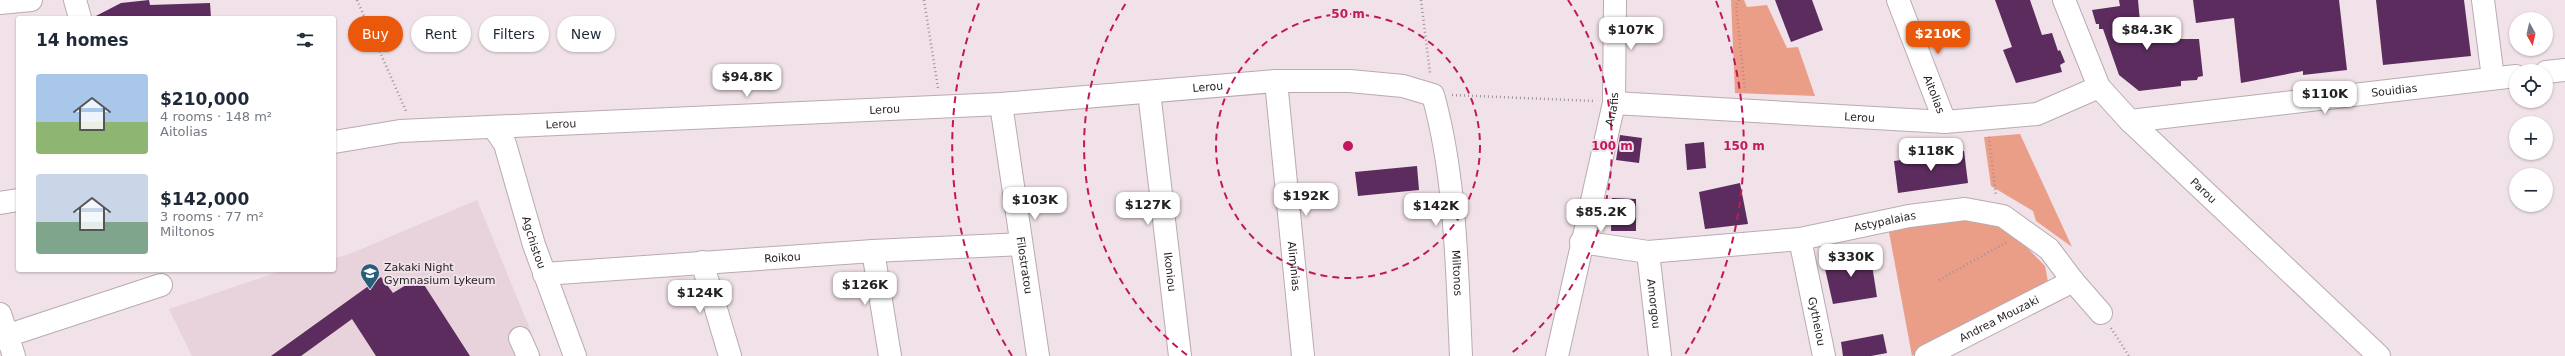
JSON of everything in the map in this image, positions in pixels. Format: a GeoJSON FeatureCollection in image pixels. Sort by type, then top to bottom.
{"type":"FeatureCollection","features":[{"type":"Feature","properties":{"kind":"street"},"geometry":{"type":"LineString","coordinates":[[0,3],[31,0]]}},
{"type":"Feature","properties":{"kind":"street"},"geometry":{"type":"LineString","coordinates":[[75,0],[79,16]]}},
{"type":"Feature","properties":{"kind":"street","name":"Anafis"},"geometry":{"type":"LineString","coordinates":[[1557,356],[1581,242],[1614,102],[1615,0]]}},
{"type":"Feature","properties":{"kind":"street","name":"Aitolias"},"geometry":{"type":"LineString","coordinates":[[1898,0],[1945,122]]}},
{"type":"Feature","properties":{"kind":"street","name":"Parou"},"geometry":{"type":"LineString","coordinates":[[2064,0],[2099,87],[2130,121],[2379,356]]}},
{"type":"Feature","properties":{"kind":"street"},"geometry":{"type":"LineString","coordinates":[[2483,0],[2493,78]]}},
{"type":"Feature","properties":{"kind":"street"},"geometry":{"type":"LineString","coordinates":[[2553,71],[2565,70]]}},
{"type":"Feature","properties":{"kind":"street","name":"Souidias"},"geometry":{"type":"LineString","coordinates":[[2130,121],[2509,77]]}},
{"type":"Feature","properties":{"kind":"street","name":"Lerou"},"geometry":{"type":"LineString","coordinates":[[336,142],[400,131],[494,128],[1001,104],[1276,81],[1350,81],[1404,86],[1433,95]]}},
{"type":"Feature","properties":{"kind":"street","name":"Aliminias"},"geometry":{"type":"LineString","coordinates":[[1276,81],[1303,356]]}},
{"type":"Feature","properties":{"kind":"street","name":"Lerou"},"geometry":{"type":"LineString","coordinates":[[1614,102],[1945,122],[2037,114],[2099,87]]}},
{"type":"Feature","properties":{"kind":"street","name":"Ikoniou"},"geometry":{"type":"LineString","coordinates":[[1150,92],[1180,356]]}},
{"type":"Feature","properties":{"kind":"street","name":"Miltonos"},"geometry":{"type":"LineString","coordinates":[[1433,95],[1443,127],[1456,252],[1461,356]]}},
{"type":"Feature","properties":{"kind":"street","name":"Filostratou"},"geometry":{"type":"LineString","coordinates":[[1001,104],[1038,356]]}},
{"type":"Feature","properties":{"kind":"street","name":"Agchistou"},"geometry":{"type":"LineString","coordinates":[[494,128],[505,144],[544,274],[575,356]]}},
{"type":"Feature","properties":{"kind":"street"},"geometry":{"type":"LineString","coordinates":[[0,203],[16,200]]}},
{"type":"Feature","properties":{"kind":"street","name":"Astypalaias"},"geometry":{"type":"LineString","coordinates":[[1581,242],[1648,252],[1800,239],[1923,214],[1965,209],[2003,216],[2049,249],[2073,281],[2101,313]]}},
{"type":"Feature","properties":{"kind":"street","name":"Gytheiou"},"geometry":{"type":"LineString","coordinates":[[1800,239],[1824,356]]}},
{"type":"Feature","properties":{"kind":"street","name":"Roikou"},"geometry":{"type":"LineString","coordinates":[[544,274],[873,251],[1021,244]]}},
{"type":"Feature","properties":{"kind":"street"},"geometry":{"type":"LineString","coordinates":[[873,251],[890,356]]}},
{"type":"Feature","properties":{"kind":"street","name":"Amorgou"},"geometry":{"type":"LineString","coordinates":[[1648,252],[1660,356]]}},
{"type":"Feature","properties":{"kind":"street"},"geometry":{"type":"LineString","coordinates":[[702,262],[730,356]]}},
{"type":"Feature","properties":{"kind":"street","name":"Andrea Mouzaki"},"geometry":{"type":"LineString","coordinates":[[1926,356],[2073,281]]}},
{"type":"Feature","properties":{"kind":"street"},"geometry":{"type":"LineString","coordinates":[[6,336],[161,285]]}},
{"type":"Feature","properties":{"kind":"street"},"geometry":{"type":"LineString","coordinates":[[0,314],[6,336],[14,356]]}},
{"type":"Feature","properties":{"kind":"path"},"geometry":{"type":"LineString","coordinates":[[357,0],[407,112]]}},
{"type":"Feature","properties":{"kind":"path"},"geometry":{"type":"LineString","coordinates":[[924,0],[941,106]]}},
{"type":"Feature","properties":{"kind":"path"},"geometry":{"type":"LineString","coordinates":[[1421,0],[1433,95],[1614,102]]}},
{"type":"Feature","properties":{"kind":"path"},"geometry":{"type":"LineString","coordinates":[[1739,0],[1736,5],[1747,111]]}},
{"type":"Feature","properties":{"kind":"path"},"geometry":{"type":"LineString","coordinates":[[1987,119],[1998,215]]}},
{"type":"Feature","properties":{"kind":"path"},"geometry":{"type":"LineString","coordinates":[[1939,280],[2025,232]]}},
{"type":"Feature","properties":{"kind":"path"},"geometry":{"type":"LineString","coordinates":[[2101,313],[2129,356]]}},
{"type":"Feature","properties":{"kind":"shaded area"},"geometry":{"type":"Polygon","coordinates":[[[1731,0],[1744,0],[1747,7],[1767,5],[1787,48],[1798,47],[1815,96],[1735,93],[1731,0]]]}},
{"type":"Feature","properties":{"kind":"shaded area"},"geometry":{"type":"Polygon","coordinates":[[[2020,134],[2072,247],[2036,221],[2033,211],[1991,186],[1984,137],[2020,134]]]}},
{"type":"Feature","properties":{"kind":"shaded area","name":"Zakaki Night Gymnasium Lykeum"},"geometry":{"type":"Polygon","coordinates":[[[477,200],[541,356],[192,356],[169,309],[278,272],[336,272],[336,258],[347,255],[477,200]]]}},
{"type":"Feature","properties":{"kind":"shaded area"},"geometry":{"type":"Polygon","coordinates":[[[1964,216],[2010,230],[2045,266],[2048,282],[1912,356],[1889,232],[1964,216]]]}},
{"type":"Feature","properties":{"kind":"building"},"geometry":{"type":"Polygon","coordinates":[[[149,0],[150,5],[210,3],[211,16],[96,16],[121,3],[149,0]]]}},
{"type":"Feature","properties":{"kind":"building"},"geometry":{"type":"Polygon","coordinates":[[[1775,0],[1812,0],[1823,30],[1791,42],[1775,0]]]}},
{"type":"Feature","properties":{"kind":"building"},"geometry":{"type":"Polygon","coordinates":[[[1995,0],[2030,0],[2042,35],[2052,33],[2058,51],[2060,50],[2065,62],[2060,65],[2062,72],[2016,83],[2003,50],[2012,47],[1995,0]]]}},
{"type":"Feature","properties":{"kind":"building"},"geometry":{"type":"Polygon","coordinates":[[[2119,0],[2138,0],[2142,43],[2170,39],[2199,39],[2203,76],[2198,77],[2197,80],[2181,81],[2181,86],[2139,91],[2119,75],[2103,29],[2099,29],[2099,24],[2096,24],[2092,10],[2120,6],[2119,0]]]}},
{"type":"Feature","properties":{"kind":"building"},"geometry":{"type":"Polygon","coordinates":[[[2193,0],[2339,0],[2347,70],[2303,75],[2303,71],[2241,83],[2234,18],[2196,23],[2193,0]]]}},
{"type":"Feature","properties":{"kind":"building"},"geometry":{"type":"Polygon","coordinates":[[[2376,0],[2464,0],[2471,56],[2383,65],[2376,0]]]}},
{"type":"Feature","properties":{"kind":"building"},"geometry":{"type":"Polygon","coordinates":[[[1620,135],[1642,138],[1639,163],[1616,160],[1620,135]]]}},
{"type":"Feature","properties":{"kind":"building"},"geometry":{"type":"Polygon","coordinates":[[[1704,142],[1706,168],[1687,170],[1685,144],[1704,142]]]}},
{"type":"Feature","properties":{"kind":"building"},"geometry":{"type":"Polygon","coordinates":[[[1964,151],[1968,183],[1898,193],[1894,161],[1964,151]]]}},
{"type":"Feature","properties":{"kind":"building"},"geometry":{"type":"Polygon","coordinates":[[[1417,166],[1419,190],[1358,196],[1355,172],[1417,166]]]}},
{"type":"Feature","properties":{"kind":"building"},"geometry":{"type":"Polygon","coordinates":[[[1740,183],[1748,224],[1705,229],[1699,192],[1740,183]]]}},
{"type":"Feature","properties":{"kind":"building"},"geometry":{"type":"Polygon","coordinates":[[[1612,198],[1636,199],[1636,231],[1611,231],[1612,198]]]}},
{"type":"Feature","properties":{"kind":"building"},"geometry":{"type":"Polygon","coordinates":[[[1870,252],[1877,297],[1833,304],[1823,260],[1870,252]]]}},
{"type":"Feature","properties":{"kind":"building"},"geometry":{"type":"Polygon","coordinates":[[[381,277],[393,293],[419,277],[470,356],[376,356],[352,319],[301,356],[271,356],[381,277]]]}},
{"type":"Feature","properties":{"kind":"building"},"geometry":{"type":"Polygon","coordinates":[[[1883,334],[1887,353],[1871,356],[1843,356],[1841,342],[1883,334]]]}},
{"type":"Feature","properties":{"kind":"place","name":"Zakaki Night Gymnasium Lykeum"},"geometry":{"type":"Point","coordinates":[370,290]}}]}
